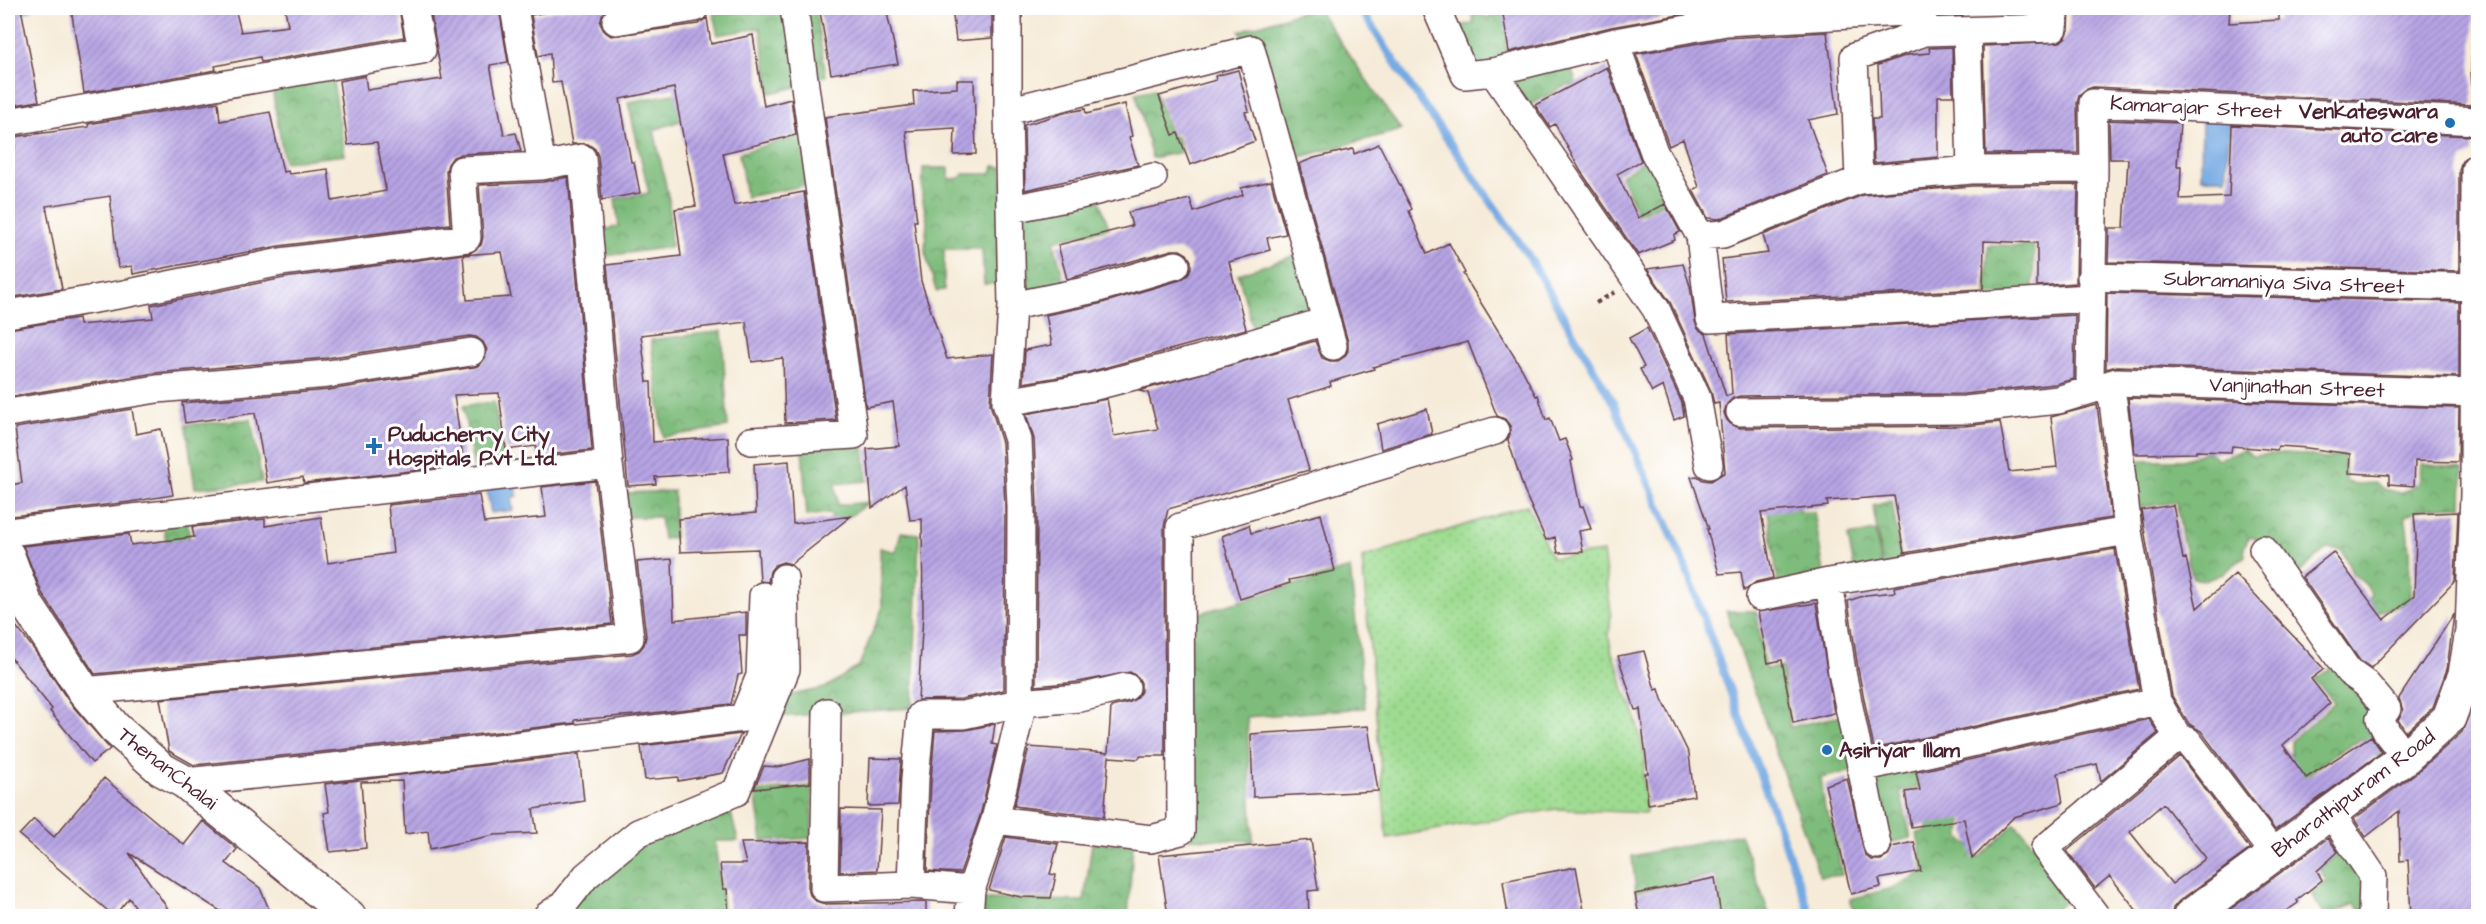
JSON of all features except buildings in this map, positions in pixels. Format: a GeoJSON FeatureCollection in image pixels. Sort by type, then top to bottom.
{"type":"FeatureCollection","features":[{"type":"Feature","properties":{"kind":"street"},"geometry":{"type":"LineString","coordinates":[[8,122],[422,50],[414,8]]}},
{"type":"Feature","properties":{"kind":"street"},"geometry":{"type":"LineString","coordinates":[[514,8],[542,166]]}},
{"type":"Feature","properties":{"kind":"street"},"geometry":{"type":"LineString","coordinates":[[616,21],[695,8]]}},
{"type":"Feature","properties":{"kind":"street"},"geometry":{"type":"LineString","coordinates":[[751,441],[854,435],[794,8]]}},
{"type":"Feature","properties":{"kind":"street"},"geometry":{"type":"LineString","coordinates":[[969,916],[971,890],[995,820],[1020,715],[1021,507],[1018,440],[1006,402],[1012,306],[1008,8]]}},
{"type":"Feature","properties":{"kind":"street"},"geometry":{"type":"LineString","coordinates":[[1436,8],[1465,75],[1492,72],[1615,42],[1726,22],[1922,17],[1967,31],[2054,18]]}},
{"type":"Feature","properties":{"kind":"street"},"geometry":{"type":"LineString","coordinates":[[1859,180],[1854,57],[1922,17]]}},
{"type":"Feature","properties":{"kind":"street"},"geometry":{"type":"LineString","coordinates":[[1967,31],[1971,170]]}},
{"type":"Feature","properties":{"kind":"street"},"geometry":{"type":"LineString","coordinates":[[1615,42],[1654,152],[1700,236],[1710,319],[1670,340]]}},
{"type":"Feature","properties":{"kind":"street"},"geometry":{"type":"LineString","coordinates":[[1006,402],[1092,387],[1200,359],[1330,333],[1251,49],[1008,111]]}},
{"type":"Feature","properties":{"kind":"street"},"geometry":{"type":"LineString","coordinates":[[1492,72],[1649,300],[1697,398],[1709,465]]}},
{"type":"Feature","properties":{"kind":"street","name":"Kamarajar Street"},"geometry":{"type":"LineString","coordinates":[[2094,169],[2093,102],[2478,121]]}},
{"type":"Feature","properties":{"kind":"street"},"geometry":{"type":"LineString","coordinates":[[8,314],[124,294],[280,262],[467,238],[462,170],[542,166],[582,158],[609,464],[630,638],[84,691]]}},
{"type":"Feature","properties":{"kind":"street"},"geometry":{"type":"LineString","coordinates":[[1700,236],[1723,234],[1859,180],[1971,170],[2094,169],[2090,379],[2108,384],[2113,401],[2128,531],[2157,701],[2178,737],[2188,741],[2274,854]]}},
{"type":"Feature","properties":{"kind":"street","name":"Bharathipuram Road"},"geometry":{"type":"LineString","coordinates":[[2190,916],[2406,757],[2449,718],[2465,674],[2472,631],[2478,494],[2476,393],[2478,170]]}},
{"type":"Feature","properties":{"kind":"street"},"geometry":{"type":"LineString","coordinates":[[1011,209],[1153,177]]}},
{"type":"Feature","properties":{"kind":"street"},"geometry":{"type":"LineString","coordinates":[[1012,306],[1095,289],[1176,266]]}},
{"type":"Feature","properties":{"kind":"street","name":"Subramaniya Siva Street"},"geometry":{"type":"LineString","coordinates":[[1710,319],[1962,306],[2090,287],[2478,287]]}},
{"type":"Feature","properties":{"kind":"street"},"geometry":{"type":"LineString","coordinates":[[8,413],[158,389],[328,374],[471,352]]}},
{"type":"Feature","properties":{"kind":"street","name":"Vanjinathan Street"},"geometry":{"type":"LineString","coordinates":[[1740,412],[1965,410],[2058,400],[2108,384],[2476,393]]}},
{"type":"Feature","properties":{"kind":"street"},"geometry":{"type":"LineString","coordinates":[[995,820],[1151,839],[1181,831],[1180,527],[1495,431]]}},
{"type":"Feature","properties":{"kind":"street"},"geometry":{"type":"LineString","coordinates":[[8,532],[609,464]]}},
{"type":"Feature","properties":{"kind":"street"},"geometry":{"type":"LineString","coordinates":[[1760,597],[1829,582],[2128,531]]}},
{"type":"Feature","properties":{"kind":"street"},"geometry":{"type":"LineString","coordinates":[[2263,549],[2349,672],[2366,684],[2387,709],[2380,719],[2387,733],[2406,757]]}},
{"type":"Feature","properties":{"kind":"street","name":"ThenanChalai"},"geometry":{"type":"LineString","coordinates":[[8,556],[16,606],[115,728],[161,769],[186,782],[349,916]]}},
{"type":"Feature","properties":{"kind":"street"},"geometry":{"type":"LineString","coordinates":[[547,916],[564,904],[586,876],[638,833],[736,792],[786,669],[784,578]]}},
{"type":"Feature","properties":{"kind":"street"},"geometry":{"type":"LineString","coordinates":[[1829,582],[1842,672],[1877,845]]}},
{"type":"Feature","properties":{"kind":"street"},"geometry":{"type":"LineString","coordinates":[[186,782],[391,761],[742,718],[760,676],[763,596]]}},
{"type":"Feature","properties":{"kind":"street"},"geometry":{"type":"LineString","coordinates":[[911,885],[915,778],[921,715],[963,715],[1019,703],[1080,698],[1126,687]]}},
{"type":"Feature","properties":{"kind":"street"},"geometry":{"type":"LineString","coordinates":[[1862,768],[2157,701]]}},
{"type":"Feature","properties":{"kind":"street"},"geometry":{"type":"LineString","coordinates":[[827,712],[824,888],[911,885],[971,890]]}},
{"type":"Feature","properties":{"kind":"street"},"geometry":{"type":"LineString","coordinates":[[2096,916],[2045,848],[2178,737]]}},
{"type":"Feature","properties":{"kind":"street"},"geometry":{"type":"LineString","coordinates":[[2330,812],[2373,876],[2372,916]]}},
{"type":"Feature","properties":{"kind":"green space"},"geometry":{"type":"Polygon","coordinates":[[[751,8],[786,8],[801,86],[770,93],[760,28],[718,35],[713,14],[751,8]]]}},
{"type":"Feature","properties":{"kind":"green space"},"geometry":{"type":"Polygon","coordinates":[[[800,8],[815,8],[826,76],[808,79],[800,8]]]}},
{"type":"Feature","properties":{"kind":"green space"},"geometry":{"type":"Polygon","coordinates":[[[1317,8],[1401,130],[1289,160],[1240,31],[1317,8]]]}},
{"type":"Feature","properties":{"kind":"green space"},"geometry":{"type":"Polygon","coordinates":[[[1471,8],[1482,8],[1485,18],[1514,10],[1519,42],[1505,42],[1509,64],[1468,72],[1453,26],[1474,24],[1471,8]]]}},
{"type":"Feature","properties":{"kind":"green space"},"geometry":{"type":"Polygon","coordinates":[[[1568,61],[1577,84],[1567,85],[1524,108],[1501,76],[1568,61]]]}},
{"type":"Feature","properties":{"kind":"green space"},"geometry":{"type":"Polygon","coordinates":[[[332,75],[345,155],[284,162],[272,87],[332,75]]]}},
{"type":"Feature","properties":{"kind":"green space"},"geometry":{"type":"Polygon","coordinates":[[[1154,89],[1172,137],[1177,136],[1182,152],[1152,158],[1136,93],[1154,89]]]}},
{"type":"Feature","properties":{"kind":"green space"},"geometry":{"type":"Polygon","coordinates":[[[689,91],[694,116],[654,130],[669,200],[671,247],[599,257],[596,232],[619,226],[615,199],[649,193],[628,102],[689,91]]]}},
{"type":"Feature","properties":{"kind":"green space"},"geometry":{"type":"Polygon","coordinates":[[[807,134],[813,184],[746,197],[739,153],[807,134]]]}},
{"type":"Feature","properties":{"kind":"green space"},"geometry":{"type":"Polygon","coordinates":[[[1653,156],[1675,197],[1638,215],[1621,175],[1653,156]]]}},
{"type":"Feature","properties":{"kind":"green space"},"geometry":{"type":"Polygon","coordinates":[[[994,166],[1002,167],[1003,284],[984,284],[982,249],[944,249],[944,290],[936,291],[925,251],[927,221],[922,196],[923,168],[949,168],[949,179],[961,178],[963,174],[990,174],[994,166]]]}},
{"type":"Feature","properties":{"kind":"green space"},"geometry":{"type":"Polygon","coordinates":[[[1097,193],[1109,228],[1054,241],[1066,290],[1028,300],[1023,243],[1024,209],[1097,193]]]}},
{"type":"Feature","properties":{"kind":"green space"},"geometry":{"type":"Polygon","coordinates":[[[1988,245],[2034,246],[2033,295],[1986,295],[1988,245]]]}},
{"type":"Feature","properties":{"kind":"green space"},"geometry":{"type":"Polygon","coordinates":[[[1296,255],[1318,310],[1253,329],[1238,274],[1296,255]]]}},
{"type":"Feature","properties":{"kind":"green space"},"geometry":{"type":"Polygon","coordinates":[[[722,331],[728,427],[663,437],[651,340],[722,331]]]}},
{"type":"Feature","properties":{"kind":"green space"},"geometry":{"type":"Polygon","coordinates":[[[494,402],[505,465],[474,469],[463,406],[494,402]]]}},
{"type":"Feature","properties":{"kind":"green space"},"geometry":{"type":"Polygon","coordinates":[[[251,419],[262,482],[195,488],[186,425],[251,419]]]}},
{"type":"Feature","properties":{"kind":"green space"},"geometry":{"type":"Polygon","coordinates":[[[864,443],[867,481],[835,484],[838,505],[870,502],[835,526],[830,513],[807,516],[802,450],[864,443]]]}},
{"type":"Feature","properties":{"kind":"green space"},"geometry":{"type":"Polygon","coordinates":[[[2245,449],[2252,456],[2283,453],[2304,454],[2325,459],[2344,455],[2346,482],[2376,483],[2383,489],[2401,493],[2419,484],[2421,464],[2463,469],[2462,506],[2422,508],[2405,516],[2412,601],[2384,610],[2367,612],[2371,594],[2366,585],[2352,573],[2342,550],[2327,548],[2297,575],[2264,542],[2249,537],[2244,547],[2245,556],[2227,571],[2214,578],[2201,580],[2193,578],[2183,542],[2176,502],[2142,507],[2136,504],[2129,460],[2183,460],[2208,451],[2218,459],[2245,449]]]}},
{"type":"Feature","properties":{"kind":"green space"},"geometry":{"type":"Polygon","coordinates":[[[1796,474],[1800,512],[1814,512],[1825,578],[1778,584],[1763,476],[1796,474]]]}},
{"type":"Feature","properties":{"kind":"green space"},"geometry":{"type":"Polygon","coordinates":[[[674,491],[674,537],[663,539],[660,517],[628,517],[625,493],[674,491]]]}},
{"type":"Feature","properties":{"kind":"green space"},"geometry":{"type":"Polygon","coordinates":[[[1892,501],[1902,567],[1883,569],[1873,506],[1892,501]]]}},
{"type":"Feature","properties":{"kind":"green space"},"geometry":{"type":"Polygon","coordinates":[[[1527,505],[1552,558],[1603,552],[1611,612],[1609,638],[1624,691],[1634,711],[1645,758],[1643,776],[1646,813],[1556,809],[1387,838],[1362,558],[1527,505]]]}},
{"type":"Feature","properties":{"kind":"green space"},"geometry":{"type":"Polygon","coordinates":[[[187,516],[195,586],[173,592],[163,520],[187,516]]]}},
{"type":"Feature","properties":{"kind":"green space"},"geometry":{"type":"Polygon","coordinates":[[[1875,531],[1883,571],[1855,574],[1848,536],[1875,531]]]}},
{"type":"Feature","properties":{"kind":"green space"},"geometry":{"type":"Polygon","coordinates":[[[901,532],[919,534],[913,708],[777,717],[781,697],[825,688],[859,666],[882,609],[880,548],[896,552],[901,532]]]}},
{"type":"Feature","properties":{"kind":"green space"},"geometry":{"type":"Polygon","coordinates":[[[1350,568],[1365,708],[1247,717],[1253,841],[1189,838],[1184,618],[1350,568]]]}},
{"type":"Feature","properties":{"kind":"green space"},"geometry":{"type":"Polygon","coordinates":[[[1726,611],[1756,611],[1765,669],[1782,667],[1790,727],[1846,715],[1854,771],[1821,778],[1825,809],[1833,826],[1842,875],[1820,877],[1726,611]]]}},
{"type":"Feature","properties":{"kind":"green space"},"geometry":{"type":"Polygon","coordinates":[[[2336,664],[2371,695],[2398,753],[2385,765],[2363,739],[2339,751],[2305,777],[2275,771],[2291,754],[2291,741],[2335,702],[2314,680],[2336,664]]]}},
{"type":"Feature","properties":{"kind":"green space"},"geometry":{"type":"Polygon","coordinates":[[[1914,760],[1919,788],[1900,791],[1911,838],[1880,845],[1867,773],[1914,760]]]}},
{"type":"Feature","properties":{"kind":"green space"},"geometry":{"type":"Polygon","coordinates":[[[812,786],[812,838],[762,841],[755,792],[812,786]]]}},
{"type":"Feature","properties":{"kind":"green space"},"geometry":{"type":"Polygon","coordinates":[[[727,798],[738,841],[715,841],[724,916],[556,916],[641,834],[727,798]]]}},
{"type":"Feature","properties":{"kind":"green space"},"geometry":{"type":"Polygon","coordinates":[[[1957,807],[1962,819],[1961,837],[1979,858],[2015,823],[2039,851],[2069,899],[2045,916],[1857,916],[1850,899],[1893,888],[1924,871],[1917,833],[1926,831],[1930,812],[1957,807]]]}},
{"type":"Feature","properties":{"kind":"green space"},"geometry":{"type":"Polygon","coordinates":[[[1740,834],[1770,916],[1722,916],[1717,875],[1636,892],[1632,856],[1740,834]]]}},
{"type":"Feature","properties":{"kind":"green space"},"geometry":{"type":"Polygon","coordinates":[[[1092,843],[1133,844],[1128,916],[980,916],[983,899],[1084,901],[1092,843]]]}},
{"type":"Feature","properties":{"kind":"green space"},"geometry":{"type":"Polygon","coordinates":[[[2349,846],[2370,878],[2369,916],[2354,904],[2331,916],[2325,916],[2311,894],[2327,881],[2319,869],[2349,846]]]}},
{"type":"Feature","properties":{"kind":"water"},"geometry":{"type":"Polygon","coordinates":[[[2202,117],[2230,119],[2226,178],[2201,178],[2202,117]]]}},
{"type":"Feature","properties":{"kind":"water"},"geometry":{"type":"Polygon","coordinates":[[[515,482],[517,496],[511,498],[513,510],[491,513],[486,486],[515,482]]]}},
{"type":"Feature","properties":{"kind":"waterway"},"geometry":{"type":"LineString","coordinates":[[8,14],[28,8]]}},
{"type":"Feature","properties":{"kind":"waterway"},"geometry":{"type":"LineString","coordinates":[[1360,8],[1411,87],[1528,255],[1614,404],[1684,563],[1811,916]]}},
{"type":"Feature","properties":{"kind":"place","name":"Venkateswara auto care"},"geometry":{"type":"Point","coordinates":[2450,123]}},
{"type":"Feature","properties":{"kind":"place","name":"Puducherry City Hospitals Pvt Ltd."},"geometry":{"type":"Point","coordinates":[374,446]}},
{"type":"Feature","properties":{"kind":"place","name":"Asiriyar Illam"},"geometry":{"type":"Point","coordinates":[1827,750]}}]}
